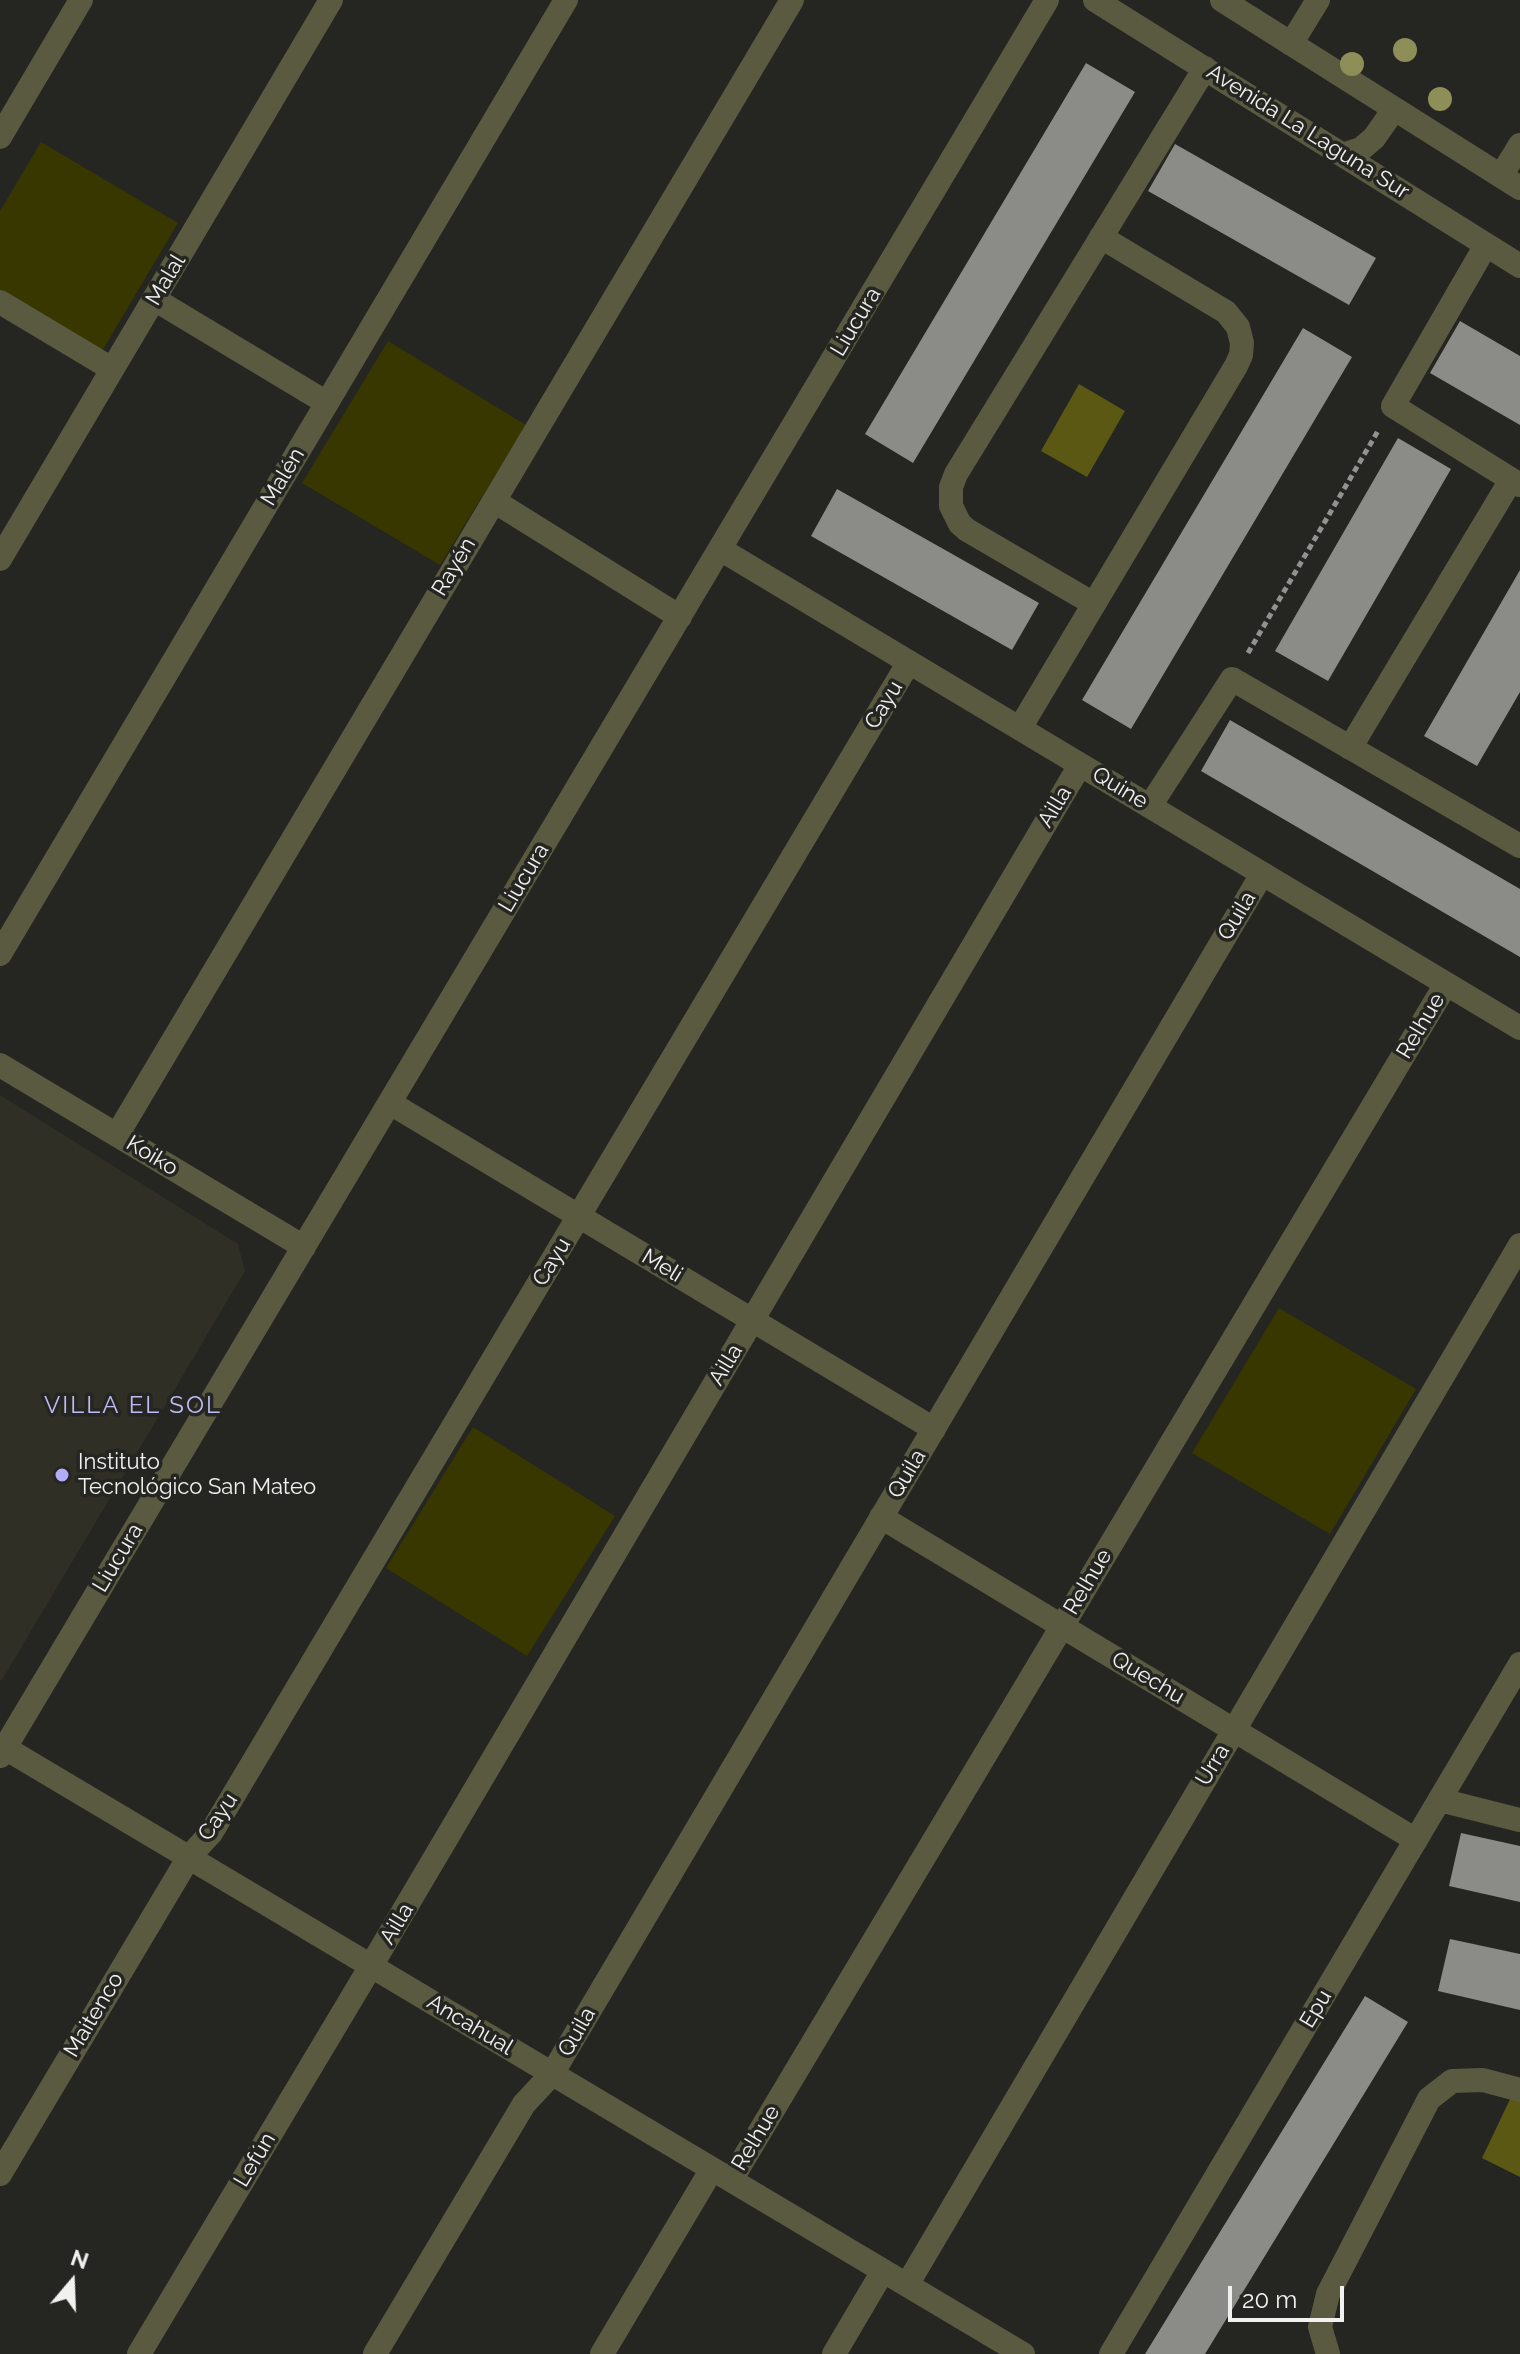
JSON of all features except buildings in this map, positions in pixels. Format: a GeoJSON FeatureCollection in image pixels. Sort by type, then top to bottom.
{"type":"FeatureCollection","features":[{"type":"Feature","properties":{"kind":"street"},"geometry":{"type":"LineString","coordinates":[[0,137],[81,0]]}},
{"type":"Feature","properties":{"kind":"street","name":"Malal"},"geometry":{"type":"LineString","coordinates":[[0,559],[331,0]]}},
{"type":"Feature","properties":{"kind":"street","name":"Malén"},"geometry":{"type":"LineString","coordinates":[[0,954],[566,0]]}},
{"type":"Feature","properties":{"kind":"street","name":"Rayén"},"geometry":{"type":"LineString","coordinates":[[117,1135],[792,0]]}},
{"type":"Feature","properties":{"kind":"street","name":"Liucura"},"geometry":{"type":"LineString","coordinates":[[2,1750],[1047,0]]}},
{"type":"Feature","properties":{"kind":"street","name":"Avenida La Laguna Sur"},"geometry":{"type":"LineString","coordinates":[[1095,0],[1520,266]]}},
{"type":"Feature","properties":{"kind":"street"},"geometry":{"type":"LineString","coordinates":[[1222,0],[1510,182],[1520,145]]}},
{"type":"Feature","properties":{"kind":"street"},"geometry":{"type":"LineString","coordinates":[[1291,44],[1318,0]]}},
{"type":"Feature","properties":{"kind":"street"},"geometry":{"type":"LineString","coordinates":[[1094,604],[967,530],[954,514],[951,487],[956,474],[1205,68]]}},
{"type":"Feature","properties":{"kind":"street"},"geometry":{"type":"LineString","coordinates":[[1343,155],[1361,149],[1374,138],[1388,118],[1390,107]]}},
{"type":"Feature","properties":{"kind":"street"},"geometry":{"type":"LineString","coordinates":[[1020,728],[1241,355],[1238,327],[1226,312],[1101,237]]}},
{"type":"Feature","properties":{"kind":"street"},"geometry":{"type":"LineString","coordinates":[[1350,748],[1516,482],[1393,406],[1486,245]]}},
{"type":"Feature","properties":{"kind":"street"},"geometry":{"type":"LineString","coordinates":[[154,299],[327,403]]}},
{"type":"Feature","properties":{"kind":"street"},"geometry":{"type":"LineString","coordinates":[[0,302],[112,369]]}},
{"type":"Feature","properties":{"kind":"street"},"geometry":{"type":"LineString","coordinates":[[494,501],[680,617]]}},
{"type":"Feature","properties":{"kind":"street","name":"Quine"},"geometry":{"type":"LineString","coordinates":[[720,549],[1520,1028]]}},
{"type":"Feature","properties":{"kind":"street","name":"Cayu"},"geometry":{"type":"LineString","coordinates":[[189,1857],[211,1833],[909,662]]}},
{"type":"Feature","properties":{"kind":"street"},"geometry":{"type":"LineString","coordinates":[[1150,806],[1232,679],[1520,846]]}},
{"type":"Feature","properties":{"kind":"street","name":"Ailla"},"geometry":{"type":"LineString","coordinates":[[371,1966],[1080,765]]}},
{"type":"Feature","properties":{"kind":"street","name":"Quila"},"geometry":{"type":"LineString","coordinates":[[375,2354],[524,2104],[552,2074],[1262,874]]}},
{"type":"Feature","properties":{"kind":"street","name":"Relhue"},"geometry":{"type":"LineString","coordinates":[[602,2354],[721,2175],[1062,1626],[1446,984]]}},
{"type":"Feature","properties":{"kind":"street","name":"Koiko"},"geometry":{"type":"LineString","coordinates":[[0,1065],[304,1247]]}},
{"type":"Feature","properties":{"kind":"street","name":"Meli"},"geometry":{"type":"LineString","coordinates":[[390,1103],[934,1429]]}},
{"type":"Feature","properties":{"kind":"street","name":"Urra"},"geometry":{"type":"LineString","coordinates":[[907,2285],[1520,1245]]}},
{"type":"Feature","properties":{"kind":"street","name":"Quechu"},"geometry":{"type":"LineString","coordinates":[[881,1517],[1416,1840]]}},
{"type":"Feature","properties":{"kind":"street","name":"Epu"},"geometry":{"type":"LineString","coordinates":[[1111,2354],[1520,1664]]}},
{"type":"Feature","properties":{"kind":"street","name":"Ancahual"},"geometry":{"type":"LineString","coordinates":[[2,1750],[189,1857],[1023,2354]]}},
{"type":"Feature","properties":{"kind":"street"},"geometry":{"type":"LineString","coordinates":[[1440,1800],[1520,1820]]}},
{"type":"Feature","properties":{"kind":"street","name":"Maitenco"},"geometry":{"type":"LineString","coordinates":[[0,2174],[189,1857]]}},
{"type":"Feature","properties":{"kind":"street","name":"Lefún"},"geometry":{"type":"LineString","coordinates":[[139,2354],[371,1966]]}},
{"type":"Feature","properties":{"kind":"street"},"geometry":{"type":"LineString","coordinates":[[1328,2354],[1320,2327],[1328,2294],[1429,2099],[1452,2081],[1483,2080],[1520,2090]]}},
{"type":"Feature","properties":{"kind":"street"},"geometry":{"type":"LineString","coordinates":[[834,2354],[883,2271]]}},
{"type":"Feature","properties":{"kind":"path"},"geometry":{"type":"LineString","coordinates":[[1232,679],[1393,406]]}},
{"type":"Feature","properties":{"kind":"shaded area"},"geometry":{"type":"Polygon","coordinates":[[[41,142],[178,223],[92,368],[0,313],[0,211],[41,142]]]}},
{"type":"Feature","properties":{"kind":"shaded area"},"geometry":{"type":"Polygon","coordinates":[[[388,341],[526,425],[440,565],[302,483],[388,341]]]}},
{"type":"Feature","properties":{"kind":"shaded area"},"geometry":{"type":"Polygon","coordinates":[[[1079,384],[1125,411],[1087,477],[1041,451],[1079,384]]]}},
{"type":"Feature","properties":{"kind":"shaded area","name":"Instituto Tecnológico San Mateo"},"geometry":{"type":"Polygon","coordinates":[[[0,1095],[238,1244],[245,1271],[2,1680],[0,1680],[0,1095]]]}},
{"type":"Feature","properties":{"kind":"shaded area"},"geometry":{"type":"Polygon","coordinates":[[[1279,1308],[1416,1389],[1330,1534],[1192,1453],[1279,1308]]]}},
{"type":"Feature","properties":{"kind":"shaded area"},"geometry":{"type":"Polygon","coordinates":[[[473,1427],[615,1516],[527,1656],[386,1568],[473,1427]]]}},
{"type":"Feature","properties":{"kind":"shaded area"},"geometry":{"type":"Polygon","coordinates":[[[1512,2095],[1520,2098],[1520,2177],[1482,2158],[1512,2095]]]}},
{"type":"Feature","properties":{"kind":"place","name":"Instituto Tecnológico San Mateo"},"geometry":{"type":"Point","coordinates":[62,1475]}},
{"type":"Feature","properties":{"kind":"district","name":"VILLA EL SOL"},"geometry":{"type":"Point","coordinates":[133,1406]}}]}
